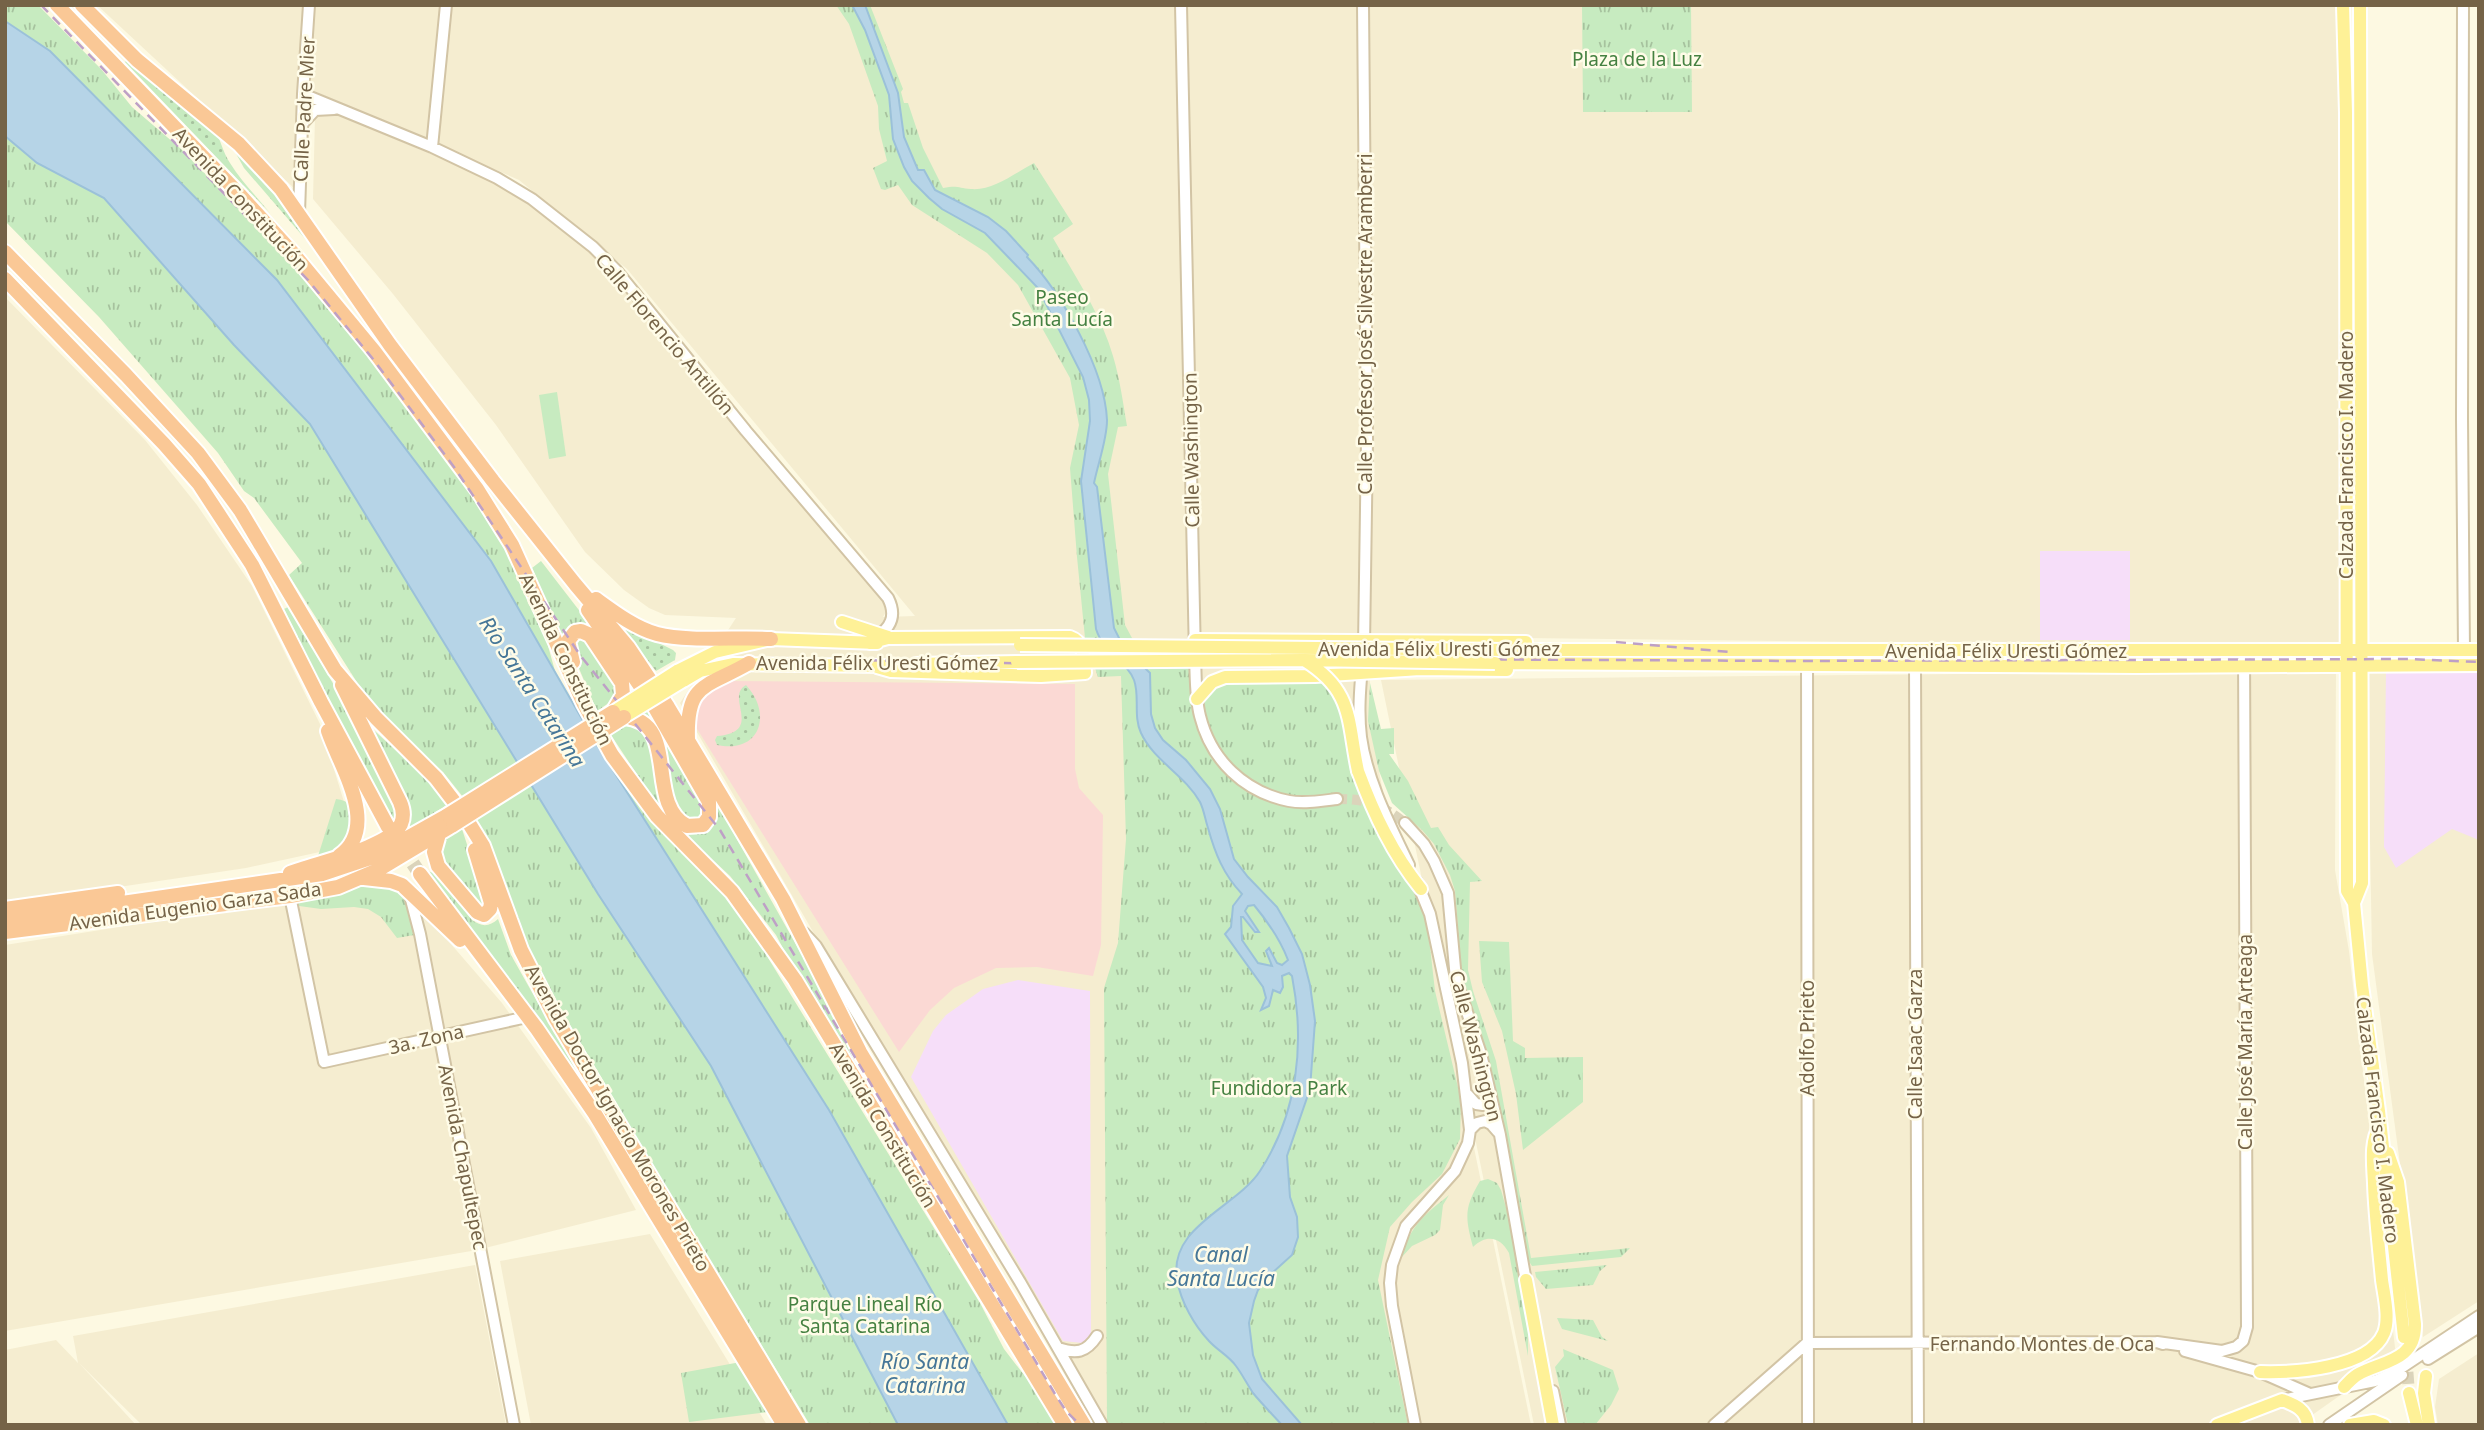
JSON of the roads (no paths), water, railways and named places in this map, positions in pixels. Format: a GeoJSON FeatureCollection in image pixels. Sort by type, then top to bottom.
{"type":"FeatureCollection","features":[{"type":"Feature","properties":{"kind":"highway","name":"Avenida Constitución"},"geometry":{"type":"LineString","coordinates":[[57,5],[292,252],[357,329],[431,425],[512,545],[584,704],[612,755],[651,808],[732,892],[795,980],[1065,1425]]}},
{"type":"Feature","properties":{"kind":"highway","name":"Avenida Constitución"},"geometry":{"type":"LineString","coordinates":[[82,5],[137,60],[245,150],[268,174],[299,213],[390,345],[575,584],[628,647],[688,740],[797,926],[860,1052],[1084,1425]]}},
{"type":"Feature","properties":{"kind":"highway","name":"Avenida Doctor Ignacio Morones Prieto"},"geometry":{"type":"LineString","coordinates":[[5,252],[174,425],[206,463],[240,510],[335,670],[376,718],[447,792],[483,846],[521,950],[556,1019],[799,1425]]}},
{"type":"Feature","properties":{"kind":"highway"},"geometry":{"type":"LineString","coordinates":[[5,279],[199,484],[252,565],[388,827]]}},
{"type":"Feature","properties":{"kind":"highway"},"geometry":{"type":"LineString","coordinates":[[575,584],[592,616],[637,680],[686,759],[709,802],[706,822],[698,827],[681,822],[671,811],[652,732],[642,721],[619,715],[622,683],[590,635],[581,631],[575,632],[568,641],[584,704]]}},
{"type":"Feature","properties":{"kind":"highway"},"geometry":{"type":"LineString","coordinates":[[575,584],[625,618],[654,633],[771,639]]}},
{"type":"Feature","properties":{"kind":"highway"},"geometry":{"type":"LineString","coordinates":[[688,740],[688,713],[693,697],[706,685],[748,663]]}},
{"type":"Feature","properties":{"kind":"highway"},"geometry":{"type":"LineString","coordinates":[[273,882],[286,874],[360,852],[401,824],[403,813],[398,797],[335,670]]}},
{"type":"Feature","properties":{"kind":"highway"},"geometry":{"type":"LineString","coordinates":[[321,702],[334,750],[359,815],[354,839],[345,852],[335,859]]}},
{"type":"Feature","properties":{"kind":"highway","name":"Avenida Félix Uresti Gómez"},"geometry":{"type":"LineString","coordinates":[[450,820],[619,715]]}},
{"type":"Feature","properties":{"kind":"highway"},"geometry":{"type":"LineString","coordinates":[[439,834],[434,852],[441,871],[477,912],[484,915],[488,913],[491,903],[478,860],[447,792]]}},
{"type":"Feature","properties":{"kind":"highway","name":"Avenida Eugenio Garza Sada"},"geometry":{"type":"LineString","coordinates":[[5,932],[290,896],[338,887],[364,878],[439,834],[450,820]]}},
{"type":"Feature","properties":{"kind":"highway","name":"Avenida Eugenio Garza Sada"},"geometry":{"type":"LineString","coordinates":[[5,920],[322,874],[362,862],[450,820]]}},
{"type":"Feature","properties":{"kind":"highway","name":"Avenida Doctor Ignacio Morones Prieto"},"geometry":{"type":"LineString","coordinates":[[420,874],[527,1017],[595,1114],[784,1425]]}},
{"type":"Feature","properties":{"kind":"highway"},"geometry":{"type":"LineString","coordinates":[[364,878],[391,881],[408,890],[494,973]]}},
{"type":"Feature","properties":{"kind":"highway"},"geometry":{"type":"LineString","coordinates":[[5,909],[125,892],[158,897]]}},
{"type":"Feature","properties":{"kind":"highway"},"geometry":{"type":"LineString","coordinates":[[5,941],[133,924],[160,912]]}},
{"type":"Feature","properties":{"kind":"highway"},"geometry":{"type":"LineString","coordinates":[[897,1148],[972,1241]]}},
{"type":"Feature","properties":{"kind":"main road","name":"Calzada Francisco I. Madero"},"geometry":{"type":"LineString","coordinates":[[2343,5],[2346,113],[2347,891],[2354,903],[2404,1337]]}},
{"type":"Feature","properties":{"kind":"main road","name":"Calzada Francisco I. Madero"},"geometry":{"type":"LineString","coordinates":[[2354,903],[2361,883],[2360,5]]}},
{"type":"Feature","properties":{"kind":"main road"},"geometry":{"type":"LineString","coordinates":[[842,622],[882,640],[1070,637],[1081,645],[1085,673],[1041,676],[891,671],[877,667]]}},
{"type":"Feature","properties":{"kind":"main road","name":"Avenida Félix Uresti Gómez"},"geometry":{"type":"LineString","coordinates":[[619,715],[715,652],[771,639],[1509,650],[1552,657],[1807,665],[2244,667],[2347,657]]}},
{"type":"Feature","properties":{"kind":"main road"},"geometry":{"type":"LineString","coordinates":[[1225,639],[1217,649],[1216,656],[1225,677]]}},
{"type":"Feature","properties":{"kind":"main road"},"geometry":{"type":"LineString","coordinates":[[1195,640],[1535,642],[1552,657],[1532,669],[1420,669],[1315,676],[1225,677],[1212,682],[1197,699]]}},
{"type":"Feature","properties":{"kind":"main road"},"geometry":{"type":"LineString","coordinates":[[1420,669],[1414,664],[1413,652],[1422,641]]}},
{"type":"Feature","properties":{"kind":"main road","name":"Avenida Félix Uresti Gómez"},"geometry":{"type":"LineString","coordinates":[[680,676],[716,666],[748,663],[877,667],[894,664],[1304,660],[1495,663],[1552,657],[1807,650],[2244,652],[2479,665]]}},
{"type":"Feature","properties":{"kind":"main road","name":"Avenida Félix Uresti Gómez"},"geometry":{"type":"LineString","coordinates":[[2362,657],[2479,650]]}},
{"type":"Feature","properties":{"kind":"main road"},"geometry":{"type":"LineString","coordinates":[[1304,660],[1328,677],[1343,697],[1358,771],[1376,817],[1404,869],[1421,889]]}},
{"type":"Feature","properties":{"kind":"main road"},"geometry":{"type":"LineString","coordinates":[[2260,1372],[2299,1372],[2331,1365],[2364,1352],[2380,1340],[2384,1333],[2386,1315],[2375,1209],[2373,1159],[2373,1143],[2381,1125]]}},
{"type":"Feature","properties":{"kind":"main road"},"geometry":{"type":"LineString","coordinates":[[2344,1387],[2356,1376],[2390,1363],[2414,1340],[2415,1324],[2398,1182],[2394,1166],[2383,1144]]}},
{"type":"Feature","properties":{"kind":"main road"},"geometry":{"type":"LineString","coordinates":[[1526,1280],[1553,1425]]}},
{"type":"Feature","properties":{"kind":"main road"},"geometry":{"type":"LineString","coordinates":[[2426,1376],[2424,1393],[2429,1425]]}},
{"type":"Feature","properties":{"kind":"main road"},"geometry":{"type":"LineString","coordinates":[[2409,1393],[2417,1425]]}},
{"type":"Feature","properties":{"kind":"main road"},"geometry":{"type":"LineString","coordinates":[[2217,1425],[2282,1400],[2301,1410],[2307,1416],[2308,1425]]}},
{"type":"Feature","properties":{"kind":"main road"},"geometry":{"type":"LineString","coordinates":[[2350,1425],[2374,1421],[2384,1425]]}},
{"type":"Feature","properties":{"kind":"street","name":"Calle Padre Mier"},"geometry":{"type":"LineString","coordinates":[[299,213],[309,5]]}},
{"type":"Feature","properties":{"kind":"street"},"geometry":{"type":"LineString","coordinates":[[432,147],[446,5]]}},
{"type":"Feature","properties":{"kind":"street","name":"Calle Washington"},"geometry":{"type":"LineString","coordinates":[[1181,5],[1197,699],[1207,737],[1229,770],[1244,783],[1267,795],[1290,801],[1337,799]]}},
{"type":"Feature","properties":{"kind":"street","name":"Calle Profesor José Silvestre Aramberri"},"geometry":{"type":"LineString","coordinates":[[1363,5],[1367,440],[1364,642],[1360,716],[1364,755],[1371,777],[1421,889],[1433,927],[1468,1095],[1470,1130]]}},
{"type":"Feature","properties":{"kind":"street"},"geometry":{"type":"LineString","coordinates":[[2463,5],[2464,650]]}},
{"type":"Feature","properties":{"kind":"street","name":"Calle Florencio Antillón"},"geometry":{"type":"LineString","coordinates":[[303,94],[432,147],[514,187],[593,247],[616,270],[730,412],[888,598],[892,606],[892,620],[882,640]]}},
{"type":"Feature","properties":{"kind":"street"},"geometry":{"type":"LineString","coordinates":[[302,124],[318,109],[340,109]]}},
{"type":"Feature","properties":{"kind":"street","name":"Adolfo Prieto"},"geometry":{"type":"LineString","coordinates":[[1807,650],[1808,1425]]}},
{"type":"Feature","properties":{"kind":"street"},"geometry":{"type":"LineString","coordinates":[[2137,652],[2137,667]]}},
{"type":"Feature","properties":{"kind":"street","name":"Calle José María Arteaga"},"geometry":{"type":"LineString","coordinates":[[2157,1342],[2222,1351],[2243,1341],[2247,1327],[2244,652]]}},
{"type":"Feature","properties":{"kind":"street","name":"Calle Isaac Garza"},"geometry":{"type":"LineString","coordinates":[[1915,664],[1918,1425]]}},
{"type":"Feature","properties":{"kind":"street","name":"Calle Washington"},"geometry":{"type":"LineString","coordinates":[[1405,822],[1424,844],[1443,876],[1451,919],[1456,979],[1481,1054],[1490,1092],[1526,1280],[1560,1425]]}},
{"type":"Feature","properties":{"kind":"street","name":"Avenida Chapultepec"},"geometry":{"type":"LineString","coordinates":[[408,890],[442,1035],[517,1425]]}},
{"type":"Feature","properties":{"kind":"street","name":"3a. Zona"},"geometry":{"type":"LineString","coordinates":[[290,896],[324,1062],[527,1017]]}},
{"type":"Feature","properties":{"kind":"street"},"geometry":{"type":"LineString","coordinates":[[797,926],[823,958],[1102,1425]]}},
{"type":"Feature","properties":{"kind":"street"},"geometry":{"type":"LineString","coordinates":[[1468,1095],[1479,1105],[1488,1100],[1490,1092]]}},
{"type":"Feature","properties":{"kind":"street"},"geometry":{"type":"LineString","coordinates":[[1415,1425],[1392,1306],[1392,1265],[1406,1226],[1420,1207],[1455,1171],[1468,1143],[1470,1130],[1477,1123],[1485,1121],[1500,1135]]}},
{"type":"Feature","properties":{"kind":"street"},"geometry":{"type":"LineString","coordinates":[[2282,1400],[2375,1381],[2395,1372],[2479,1316]]}},
{"type":"Feature","properties":{"kind":"street"},"geometry":{"type":"LineString","coordinates":[[2329,1425],[2397,1378],[2479,1327]]}},
{"type":"Feature","properties":{"kind":"street"},"geometry":{"type":"LineString","coordinates":[[1058,1348],[1071,1353],[1081,1352],[1090,1346],[1097,1336]]}},
{"type":"Feature","properties":{"kind":"street","name":"Fernando Montes de Oca"},"geometry":{"type":"LineString","coordinates":[[1807,1343],[2157,1342],[2260,1372],[2310,1394]]}},
{"type":"Feature","properties":{"kind":"street"},"geometry":{"type":"LineString","coordinates":[[1714,1425],[1807,1343]]}},
{"type":"Feature","properties":{"kind":"water","name":"Canal Santa Lucía"},"geometry":{"type":"Polygon","coordinates":[[[852,5],[865,5],[898,93],[904,137],[918,170],[924,170],[935,190],[988,217],[1006,231],[1054,290],[1090,356],[1104,400],[1107,420],[1094,483],[1097,487],[1114,628],[1124,648],[1150,673],[1151,714],[1155,728],[1210,789],[1220,809],[1234,859],[1277,907],[1302,954],[1315,1021],[1310,1089],[1287,1156],[1290,1197],[1297,1217],[1298,1237],[1292,1255],[1258,1290],[1249,1323],[1253,1355],[1262,1379],[1302,1425],[1282,1425],[1256,1397],[1233,1362],[1198,1328],[1185,1305],[1177,1280],[1177,1261],[1183,1245],[1206,1219],[1236,1196],[1260,1171],[1283,1125],[1298,1052],[1292,976],[1289,973],[1282,976],[1283,987],[1280,993],[1273,990],[1269,1006],[1261,1010],[1266,998],[1263,987],[1225,934],[1231,927],[1233,906],[1242,894],[1220,863],[1203,808],[1194,792],[1154,752],[1141,733],[1137,720],[1134,680],[1126,667],[1104,645],[1096,629],[1081,481],[1090,421],[1089,400],[1083,377],[1038,288],[985,233],[942,209],[912,181],[893,139],[889,95],[865,30],[852,5]],[[1254,905],[1248,906],[1245,911],[1259,932],[1255,932],[1241,917],[1242,940],[1258,963],[1272,966],[1266,951],[1269,948],[1277,963],[1282,965],[1288,960],[1285,952],[1254,905]]]}},
{"type":"Feature","properties":{"kind":"water","name":"Río Santa Catarina"},"geometry":{"type":"Polygon","coordinates":[[[5,21],[50,51],[277,280],[491,561],[597,745],[829,1110],[1008,1425],[898,1425],[711,1066],[598,894],[310,424],[234,345],[104,198],[37,163],[5,136],[5,21]]]}},
{"type":"Feature","properties":{"kind":"tunnel"},"geometry":{"type":"LineString","coordinates":[[1337,799],[1373,804],[1405,823]]}},
{"type":"Feature","properties":{"kind":"tunnel"},"geometry":{"type":"LineString","coordinates":[[401,846],[420,874]]}},
{"type":"Feature","properties":{"kind":"tunnel"},"geometry":{"type":"LineString","coordinates":[[2406,1354],[2409,1393]]}},
{"type":"Feature","properties":{"kind":"railway"},"geometry":{"type":"LineString","coordinates":[[41,5],[308,280],[373,359],[454,467],[580,655],[720,830],[1055,1394],[1066,1411],[1080,1425]]}},
{"type":"Feature","properties":{"kind":"railway"},"geometry":{"type":"LineString","coordinates":[[1616,642],[1730,652]]}},
{"type":"Feature","properties":{"kind":"railway"},"geometry":{"type":"LineString","coordinates":[[851,660],[1047,664],[1409,659],[2409,659],[2479,662]]}},
{"type":"Feature","properties":{"kind":"park label","name":"Plaza de la Luz"},"geometry":{"type":"Point","coordinates":[1637,59]}},
{"type":"Feature","properties":{"kind":"park label","name":"Paseo Santa Lucía"},"geometry":{"type":"Point","coordinates":[1062,308]}},
{"type":"Feature","properties":{"kind":"park label","name":"Fundidora Park"},"geometry":{"type":"Point","coordinates":[1279,1088]}},
{"type":"Feature","properties":{"kind":"park label","name":"Parque Lineal Río Santa Catarina"},"geometry":{"type":"Point","coordinates":[865,1315]}}]}
